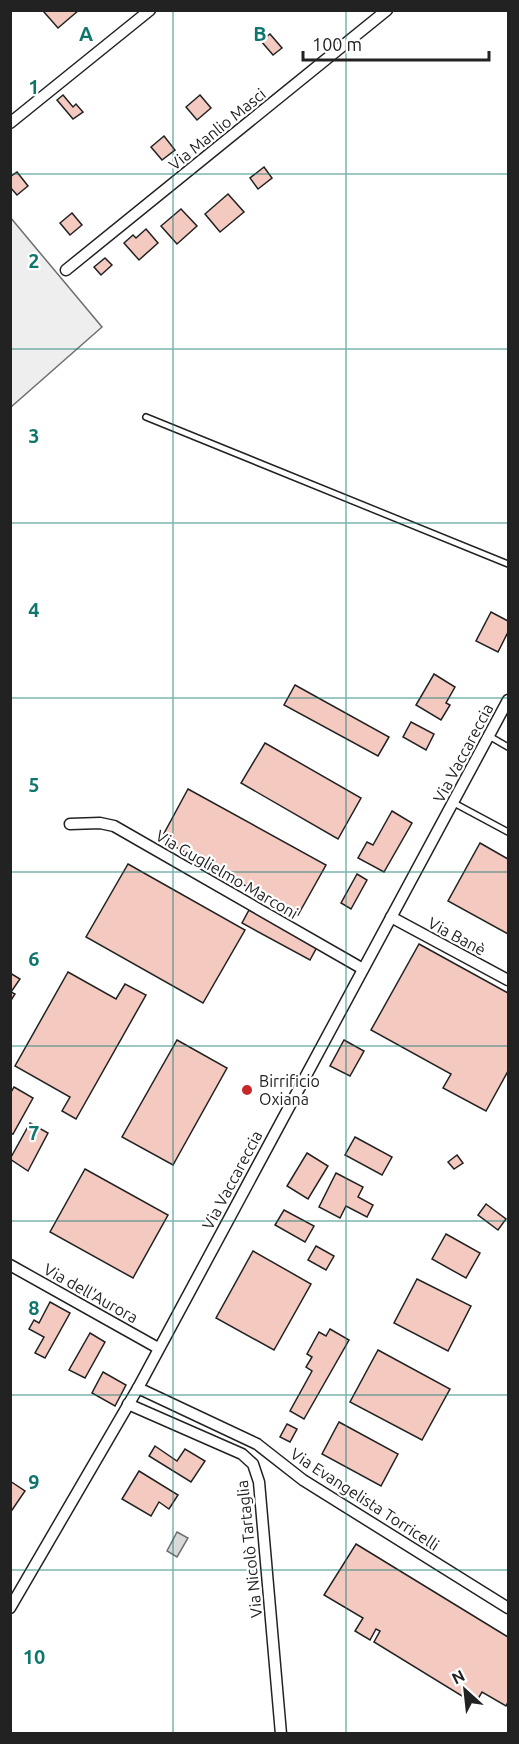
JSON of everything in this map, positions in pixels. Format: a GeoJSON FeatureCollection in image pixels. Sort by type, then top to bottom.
{"type":"FeatureCollection","features":[{"type":"Feature","properties":{"kind":"street"},"geometry":{"type":"LineString","coordinates":[[10,123],[150,10]]}},
{"type":"Feature","properties":{"kind":"street","name":"Via Manlio Masci"},"geometry":{"type":"LineString","coordinates":[[66,270],[387,10]]}},
{"type":"Feature","properties":{"kind":"street","name":"Via Vaccareccia"},"geometry":{"type":"LineString","coordinates":[[10,1608],[138,1388],[508,700]]}},
{"type":"Feature","properties":{"kind":"street","name":"Via Guglielmo Marconi"},"geometry":{"type":"LineString","coordinates":[[70,824],[100,823],[114,826],[363,969]]}},
{"type":"Feature","properties":{"kind":"street","name":"Via Banè"},"geometry":{"type":"LineString","coordinates":[[392,917],[508,980]]}},
{"type":"Feature","properties":{"kind":"street","name":"Via dell'Aurora"},"geometry":{"type":"LineString","coordinates":[[10,1265],[158,1348]]}},
{"type":"Feature","properties":{"kind":"street","name":"Via Evangelista Torricelli"},"geometry":{"type":"LineString","coordinates":[[138,1388],[257,1444],[303,1480],[508,1608]]}},
{"type":"Feature","properties":{"kind":"street","name":"Via Nicolò Tartaglia"},"geometry":{"type":"LineString","coordinates":[[128,1404],[239,1452],[248,1458],[255,1468],[259,1482],[281,1734]]}},
{"type":"Feature","properties":{"kind":"lane"},"geometry":{"type":"LineString","coordinates":[[146,417],[508,564]]}},
{"type":"Feature","properties":{"kind":"lane"},"geometry":{"type":"LineString","coordinates":[[489,736],[508,747]]}},
{"type":"Feature","properties":{"kind":"lane"},"geometry":{"type":"LineString","coordinates":[[454,803],[508,832]]}},
{"type":"Feature","properties":{"kind":"shaded area"},"geometry":{"type":"Polygon","coordinates":[[[10,217],[102,327],[11,407],[10,407],[10,217]]]}},
{"type":"Feature","properties":{"kind":"shaded area"},"geometry":{"type":"Polygon","coordinates":[[[177,1532],[188,1538],[177,1557],[167,1551],[177,1532]]]}},
{"type":"Feature","properties":{"kind":"building"},"geometry":{"type":"Polygon","coordinates":[[[46,10],[79,10],[58,28],[44,12],[46,10]]]}},
{"type":"Feature","properties":{"kind":"building"},"geometry":{"type":"Polygon","coordinates":[[[270,34],[282,48],[273,55],[261,41],[270,34]]]}},
{"type":"Feature","properties":{"kind":"building"},"geometry":{"type":"Polygon","coordinates":[[[63,95],[73,107],[76,104],[83,112],[73,119],[57,100],[63,95]]]}},
{"type":"Feature","properties":{"kind":"building"},"geometry":{"type":"Polygon","coordinates":[[[200,95],[211,108],[197,120],[186,107],[200,95]]]}},
{"type":"Feature","properties":{"kind":"building"},"geometry":{"type":"Polygon","coordinates":[[[164,136],[175,150],[162,160],[151,147],[164,136]]]}},
{"type":"Feature","properties":{"kind":"building"},"geometry":{"type":"Polygon","coordinates":[[[264,167],[272,178],[258,189],[250,178],[264,167]]]}},
{"type":"Feature","properties":{"kind":"building"},"geometry":{"type":"Polygon","coordinates":[[[17,172],[28,186],[17,195],[10,187],[10,177],[17,172]]]}},
{"type":"Feature","properties":{"kind":"building"},"geometry":{"type":"Polygon","coordinates":[[[228,194],[244,212],[220,232],[205,214],[228,194]]]}},
{"type":"Feature","properties":{"kind":"building"},"geometry":{"type":"Polygon","coordinates":[[[181,209],[197,226],[177,244],[161,226],[181,209]]]}},
{"type":"Feature","properties":{"kind":"building"},"geometry":{"type":"Polygon","coordinates":[[[72,213],[82,225],[70,235],[60,223],[72,213]]]}},
{"type":"Feature","properties":{"kind":"building"},"geometry":{"type":"Polygon","coordinates":[[[146,229],[158,243],[139,260],[124,243],[133,235],[136,238],[146,229]]]}},
{"type":"Feature","properties":{"kind":"building"},"geometry":{"type":"Polygon","coordinates":[[[105,258],[112,265],[101,275],[94,267],[105,258]]]}},
{"type":"Feature","properties":{"kind":"building"},"geometry":{"type":"Polygon","coordinates":[[[491,612],[508,621],[508,632],[498,652],[476,641],[491,612]]]}},
{"type":"Feature","properties":{"kind":"building"},"geometry":{"type":"Polygon","coordinates":[[[434,674],[455,687],[446,703],[450,705],[441,720],[416,705],[434,674]]]}},
{"type":"Feature","properties":{"kind":"building"},"geometry":{"type":"Polygon","coordinates":[[[295,685],[389,737],[378,756],[284,705],[295,685]]]}},
{"type":"Feature","properties":{"kind":"building"},"geometry":{"type":"Polygon","coordinates":[[[411,722],[434,734],[426,750],[403,737],[411,722]]]}},
{"type":"Feature","properties":{"kind":"building"},"geometry":{"type":"Polygon","coordinates":[[[265,743],[361,798],[338,839],[241,783],[265,743]]]}},
{"type":"Feature","properties":{"kind":"building"},"geometry":{"type":"Polygon","coordinates":[[[188,789],[326,865],[298,915],[161,839],[188,789]]]}},
{"type":"Feature","properties":{"kind":"building"},"geometry":{"type":"Polygon","coordinates":[[[392,811],[412,823],[384,872],[358,858],[367,842],[373,845],[392,811]]]}},
{"type":"Feature","properties":{"kind":"building"},"geometry":{"type":"Polygon","coordinates":[[[480,843],[508,859],[508,934],[448,901],[480,843]]]}},
{"type":"Feature","properties":{"kind":"building"},"geometry":{"type":"Polygon","coordinates":[[[128,864],[245,930],[203,1003],[86,937],[128,864]]]}},
{"type":"Feature","properties":{"kind":"building"},"geometry":{"type":"Polygon","coordinates":[[[357,874],[367,880],[351,909],[341,903],[357,874]]]}},
{"type":"Feature","properties":{"kind":"building"},"geometry":{"type":"Polygon","coordinates":[[[249,910],[317,947],[310,960],[242,923],[249,910]]]}},
{"type":"Feature","properties":{"kind":"building"},"geometry":{"type":"Polygon","coordinates":[[[419,944],[508,993],[508,1071],[486,1111],[443,1088],[451,1074],[371,1030],[419,944]]]}},
{"type":"Feature","properties":{"kind":"building"},"geometry":{"type":"Polygon","coordinates":[[[68,972],[116,999],[125,984],[146,995],[76,1119],[62,1111],[70,1097],[15,1066],[68,972]]]}},
{"type":"Feature","properties":{"kind":"building"},"geometry":{"type":"Polygon","coordinates":[[[10,973],[20,979],[11,992],[15,994],[10,1002],[10,973]]]}},
{"type":"Feature","properties":{"kind":"building"},"geometry":{"type":"Polygon","coordinates":[[[177,1040],[227,1068],[173,1165],[122,1137],[177,1040]]]}},
{"type":"Feature","properties":{"kind":"building"},"geometry":{"type":"Polygon","coordinates":[[[344,1040],[364,1051],[350,1076],[330,1066],[344,1040]]]}},
{"type":"Feature","properties":{"kind":"building"},"geometry":{"type":"Polygon","coordinates":[[[14,1087],[33,1098],[13,1134],[10,1133],[10,1094],[14,1087]]]}},
{"type":"Feature","properties":{"kind":"building"},"geometry":{"type":"Polygon","coordinates":[[[30,1123],[48,1133],[28,1171],[10,1159],[30,1123]]]}},
{"type":"Feature","properties":{"kind":"building"},"geometry":{"type":"Polygon","coordinates":[[[355,1137],[392,1157],[382,1175],[345,1155],[355,1137]]]}},
{"type":"Feature","properties":{"kind":"building"},"geometry":{"type":"Polygon","coordinates":[[[307,1153],[328,1166],[308,1199],[287,1186],[307,1153]]]}},
{"type":"Feature","properties":{"kind":"building"},"geometry":{"type":"Polygon","coordinates":[[[457,1155],[463,1163],[454,1169],[448,1162],[457,1155]]]}},
{"type":"Feature","properties":{"kind":"building"},"geometry":{"type":"Polygon","coordinates":[[[85,1169],[168,1215],[133,1278],[50,1232],[85,1169]]]}},
{"type":"Feature","properties":{"kind":"building"},"geometry":{"type":"Polygon","coordinates":[[[336,1173],[363,1187],[358,1197],[373,1205],[367,1217],[346,1206],[340,1218],[319,1207],[336,1173]]]}},
{"type":"Feature","properties":{"kind":"building"},"geometry":{"type":"Polygon","coordinates":[[[486,1204],[506,1219],[498,1230],[478,1215],[486,1204]]]}},
{"type":"Feature","properties":{"kind":"building"},"geometry":{"type":"Polygon","coordinates":[[[284,1210],[314,1226],[305,1242],[275,1225],[284,1210]]]}},
{"type":"Feature","properties":{"kind":"building"},"geometry":{"type":"Polygon","coordinates":[[[446,1234],[480,1253],[466,1278],[432,1259],[446,1234]]]}},
{"type":"Feature","properties":{"kind":"building"},"geometry":{"type":"Polygon","coordinates":[[[316,1246],[334,1256],[326,1270],[308,1260],[316,1246]]]}},
{"type":"Feature","properties":{"kind":"building"},"geometry":{"type":"Polygon","coordinates":[[[253,1251],[311,1284],[274,1350],[216,1318],[253,1251]]]}},
{"type":"Feature","properties":{"kind":"building"},"geometry":{"type":"Polygon","coordinates":[[[417,1279],[471,1306],[448,1351],[394,1323],[417,1279]]]}},
{"type":"Feature","properties":{"kind":"building"},"geometry":{"type":"Polygon","coordinates":[[[50,1302],[70,1313],[45,1358],[35,1353],[44,1337],[29,1329],[34,1320],[39,1323],[50,1302]]]}},
{"type":"Feature","properties":{"kind":"building"},"geometry":{"type":"Polygon","coordinates":[[[330,1329],[349,1340],[304,1419],[290,1411],[312,1371],[306,1367],[312,1357],[307,1354],[319,1332],[326,1336],[330,1329]]]}},
{"type":"Feature","properties":{"kind":"building"},"geometry":{"type":"Polygon","coordinates":[[[90,1333],[105,1342],[85,1378],[69,1370],[90,1333]]]}},
{"type":"Feature","properties":{"kind":"building"},"geometry":{"type":"Polygon","coordinates":[[[378,1350],[450,1389],[422,1440],[350,1402],[378,1350]]]}},
{"type":"Feature","properties":{"kind":"building"},"geometry":{"type":"Polygon","coordinates":[[[103,1372],[126,1385],[115,1406],[92,1393],[103,1372]]]}},
{"type":"Feature","properties":{"kind":"building"},"geometry":{"type":"Polygon","coordinates":[[[339,1422],[398,1454],[381,1486],[322,1454],[339,1422]]]}},
{"type":"Feature","properties":{"kind":"building"},"geometry":{"type":"Polygon","coordinates":[[[287,1424],[297,1429],[290,1442],[280,1437],[287,1424]]]}},
{"type":"Feature","properties":{"kind":"building"},"geometry":{"type":"Polygon","coordinates":[[[155,1446],[177,1461],[185,1449],[205,1461],[191,1482],[149,1456],[155,1446]]]}},
{"type":"Feature","properties":{"kind":"building"},"geometry":{"type":"Polygon","coordinates":[[[139,1471],[178,1495],[169,1509],[159,1502],[151,1516],[122,1499],[139,1471]]]}},
{"type":"Feature","properties":{"kind":"building"},"geometry":{"type":"Polygon","coordinates":[[[10,1481],[25,1491],[10,1513],[10,1481]]]}},
{"type":"Feature","properties":{"kind":"building"},"geometry":{"type":"Polygon","coordinates":[[[356,1544],[508,1637],[508,1702],[506,1706],[482,1692],[475,1704],[374,1642],[380,1631],[376,1629],[370,1640],[355,1631],[363,1618],[324,1595],[356,1544]]]}},
{"type":"Feature","properties":{"kind":"place","name":"Birrificio Oxiana"},"geometry":{"type":"Point","coordinates":[247,1090]}}]}
